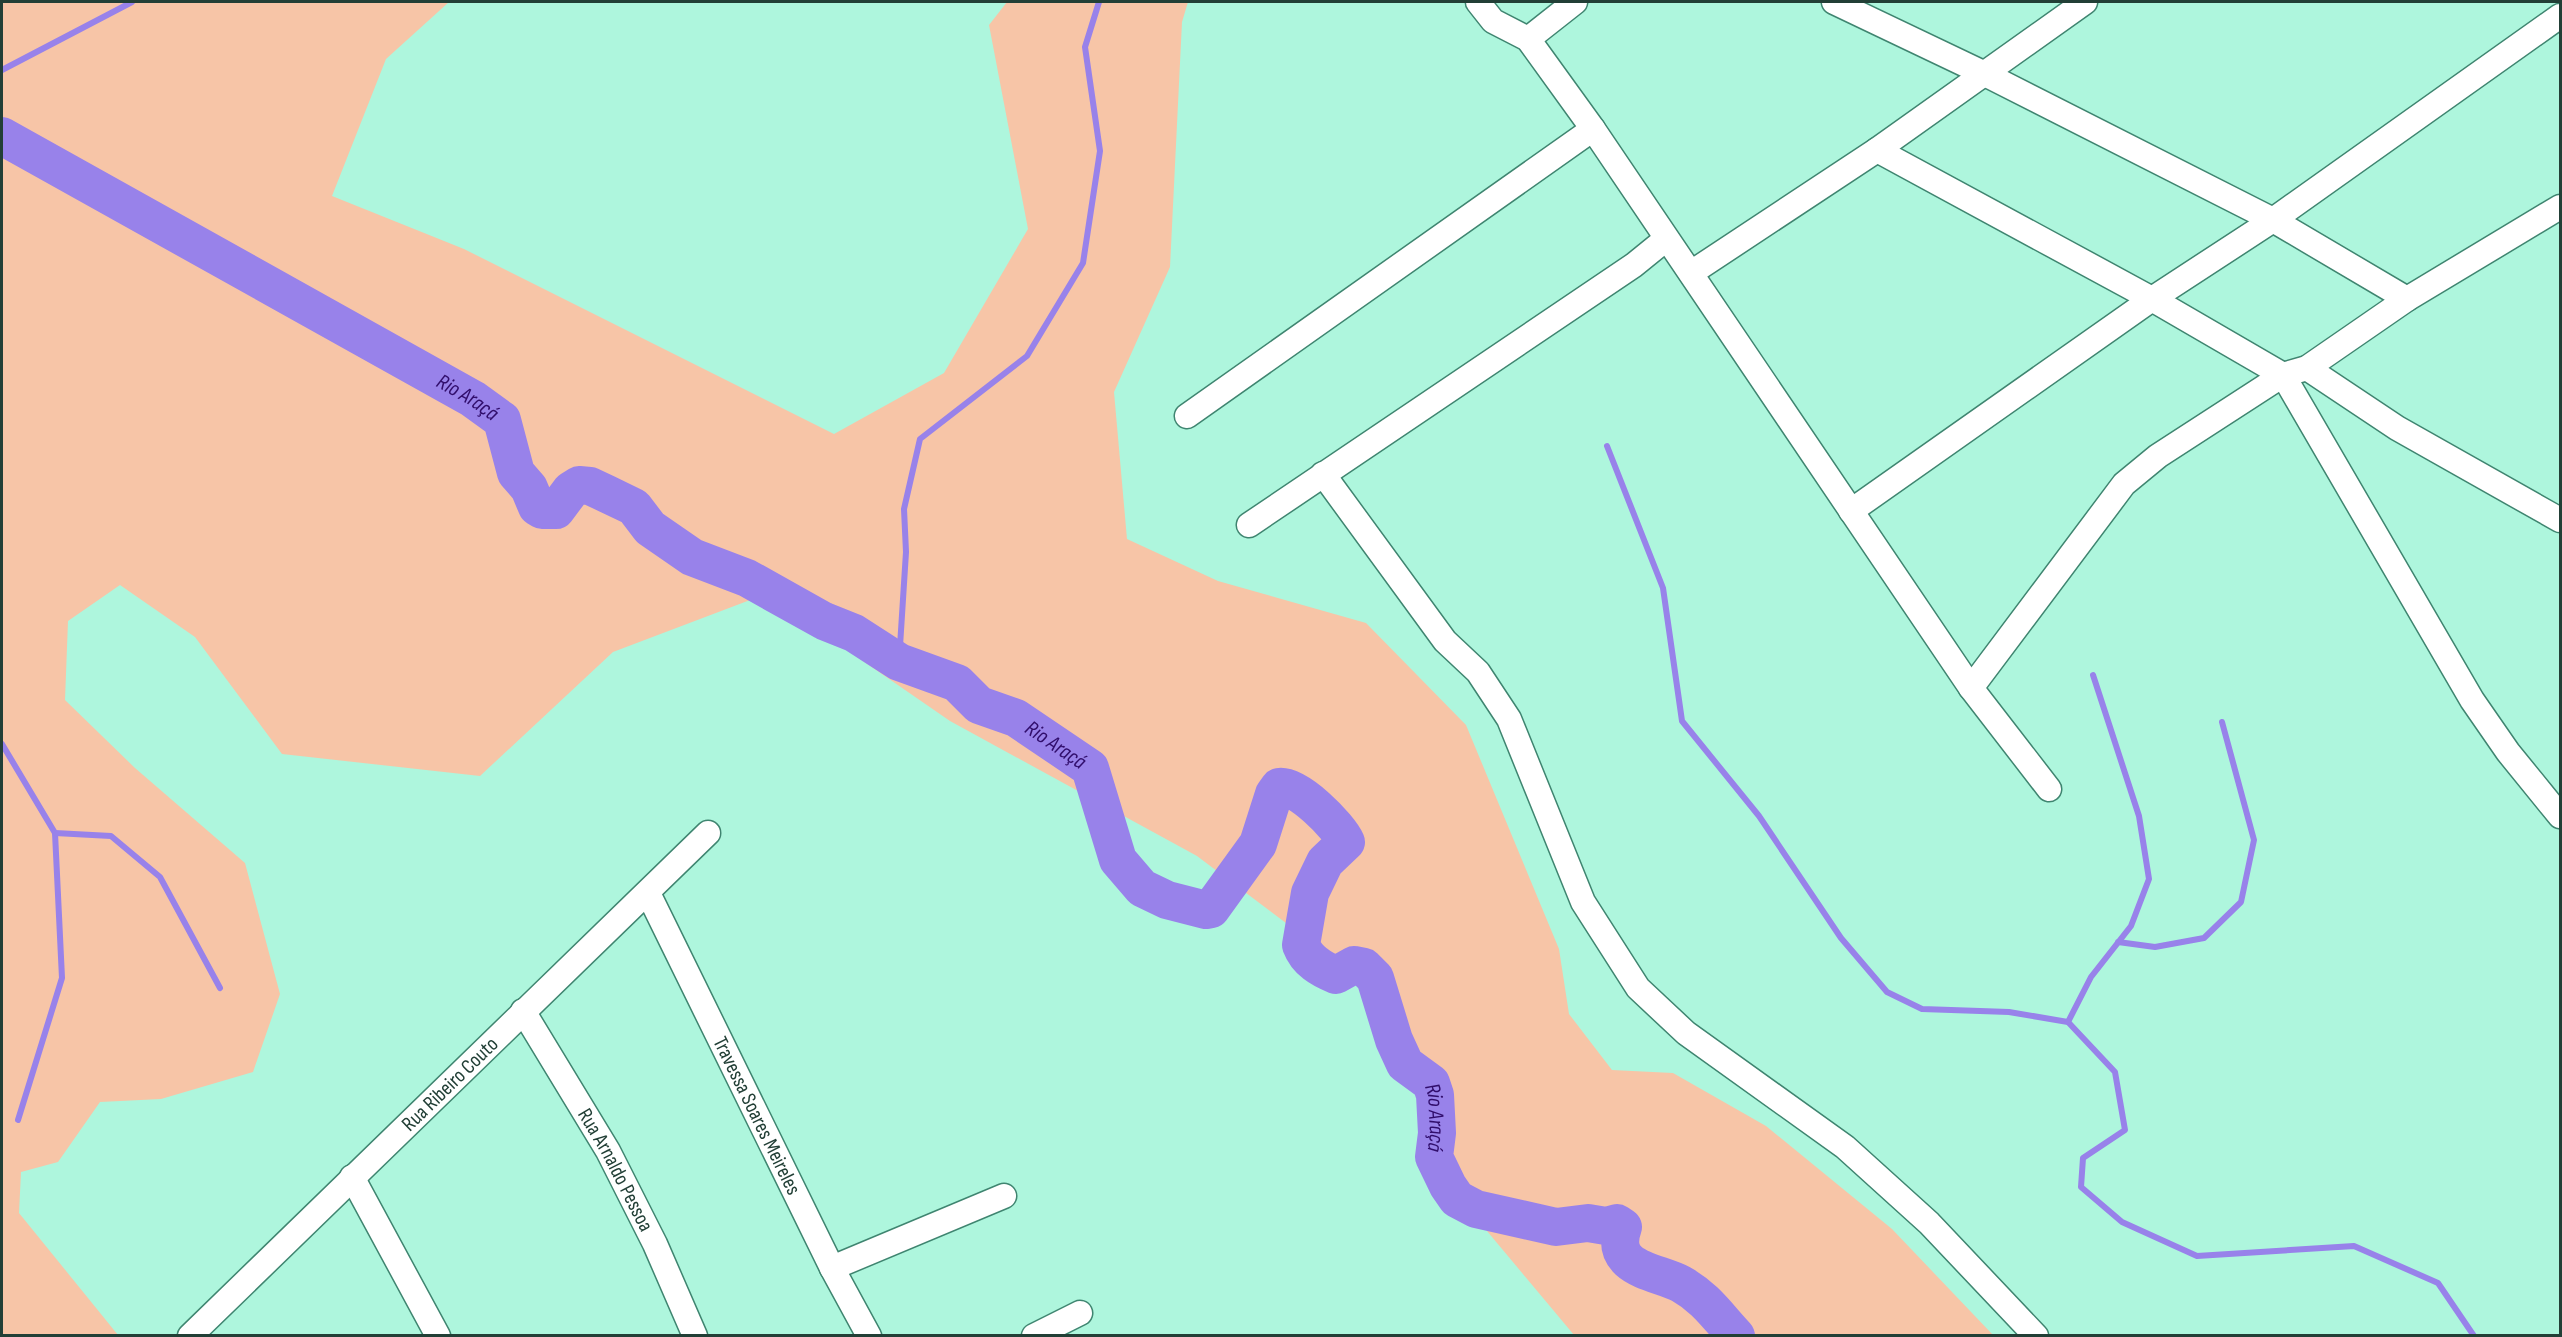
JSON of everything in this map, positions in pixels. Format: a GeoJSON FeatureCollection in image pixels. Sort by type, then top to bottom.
{"type":"FeatureCollection","features":[{"type":"Feature","properties":{"kind":"street"},"geometry":{"type":"LineString","coordinates":[[1478,2],[1493,21],[1528,39],[1593,129],[1971,688],[2049,789]]}},
{"type":"Feature","properties":{"kind":"street"},"geometry":{"type":"LineString","coordinates":[[1528,39],[1575,2]]}},
{"type":"Feature","properties":{"kind":"street"},"geometry":{"type":"LineString","coordinates":[[1834,2],[1983,73],[2273,220],[2407,299]]}},
{"type":"Feature","properties":{"kind":"street"},"geometry":{"type":"LineString","coordinates":[[1691,273],[1877,150],[2085,2]]}},
{"type":"Feature","properties":{"kind":"street"},"geometry":{"type":"LineString","coordinates":[[1851,512],[2152,299],[2273,220],[2560,16]]}},
{"type":"Feature","properties":{"kind":"street"},"geometry":{"type":"LineString","coordinates":[[1187,416],[1593,129]]}},
{"type":"Feature","properties":{"kind":"street"},"geometry":{"type":"LineString","coordinates":[[1877,150],[2152,299],[2283,375],[2472,700],[2508,752],[2560,816]]}},
{"type":"Feature","properties":{"kind":"street"},"geometry":{"type":"LineString","coordinates":[[1971,688],[2124,484],[2158,456],[2283,375],[2307,368],[2407,299],[2560,207]]}},
{"type":"Feature","properties":{"kind":"street"},"geometry":{"type":"LineString","coordinates":[[1249,525],[1634,265],[1666,239]]}},
{"type":"Feature","properties":{"kind":"street"},"geometry":{"type":"LineString","coordinates":[[2307,368],[2397,428],[2560,520]]}},
{"type":"Feature","properties":{"kind":"street"},"geometry":{"type":"LineString","coordinates":[[1323,474],[1445,641],[1478,672],[1509,719],[1583,902],[1638,988],[1686,1033],[1845,1147],[1929,1223],[2036,1335]]}},
{"type":"Feature","properties":{"kind":"street","name":"Rua Ribeiro Couto"},"geometry":{"type":"LineString","coordinates":[[190,1335],[708,833]]}},
{"type":"Feature","properties":{"kind":"street","name":"Travessa Soares Meireles"},"geometry":{"type":"LineString","coordinates":[[648,893],[832,1268],[869,1335]]}},
{"type":"Feature","properties":{"kind":"street","name":"Rua Arnaldo Pessoa"},"geometry":{"type":"LineString","coordinates":[[524,1011],[608,1151],[655,1244],[694,1335]]}},
{"type":"Feature","properties":{"kind":"street"},"geometry":{"type":"LineString","coordinates":[[352,1177],[438,1335]]}},
{"type":"Feature","properties":{"kind":"street"},"geometry":{"type":"LineString","coordinates":[[832,1268],[1004,1196]]}},
{"type":"Feature","properties":{"kind":"street"},"geometry":{"type":"LineString","coordinates":[[1034,1335],[1080,1312]]}},
{"type":"Feature","properties":{"kind":"shaded area"},"geometry":{"type":"Polygon","coordinates":[[[2,2],[449,2],[386,59],[332,196],[464,249],[834,434],[944,373],[1028,229],[989,25],[1007,2],[1188,2],[1182,22],[1170,267],[1114,392],[1127,539],[1218,581],[1366,623],[1466,725],[1559,949],[1569,1014],[1612,1070],[1673,1073],[1766,1126],[1892,1229],[1993,1335],[1574,1335],[1451,1188],[1391,1002],[1197,856],[950,721],[766,594],[613,652],[480,776],[282,754],[195,637],[120,585],[68,621],[65,700],[135,768],[245,863],[280,994],[253,1072],[161,1099],[100,1102],[58,1162],[21,1172],[19,1213],[118,1335],[2,1335],[2,2]]]}},
{"type":"Feature","properties":{"kind":"waterway"},"geometry":{"type":"LineString","coordinates":[[2,70],[132,2]]}},
{"type":"Feature","properties":{"kind":"waterway"},"geometry":{"type":"LineString","coordinates":[[899,662],[906,552],[904,509],[920,439],[1027,356],[1083,263],[1100,151],[1085,47],[1099,2]]}},
{"type":"Feature","properties":{"kind":"waterway","name":"Rio Araçá"},"geometry":{"type":"LineString","coordinates":[[2,136],[473,399],[502,420],[516,473],[529,488],[537,507],[542,510],[556,510],[571,490],[579,485],[590,486],[634,507],[650,528],[692,557],[747,578],[824,621],[854,633],[899,662],[957,683],[979,705],[1016,718],[1090,768],[1118,860],[1142,888],[1167,900],[1206,910],[1211,909],[1258,844],[1274,794],[1279,787],[1296,792],[1317,807],[1346,842],[1325,862],[1310,893],[1301,945],[1311,960],[1330,973],[1336,975],[1354,965],[1364,967],[1375,978],[1394,1040],[1405,1064],[1431,1083],[1435,1095],[1437,1133],[1434,1157],[1457,1199],[1476,1209],[1556,1227],[1588,1223],[1606,1226],[1617,1223],[1623,1227],[1620,1241],[1622,1252],[1628,1261],[1690,1289],[1736,1336]]}},
{"type":"Feature","properties":{"kind":"waterway"},"geometry":{"type":"LineString","coordinates":[[1607,446],[1663,588],[1682,721],[1759,816],[1841,938],[1887,992],[1922,1009],[2009,1012],[2068,1022],[2115,1072],[2125,1130],[2083,1158],[2081,1187],[2122,1222],[2197,1256],[2354,1246],[2438,1283],[2474,1336]]}},
{"type":"Feature","properties":{"kind":"waterway"},"geometry":{"type":"LineString","coordinates":[[2068,1022],[2091,977],[2131,926],[2149,879],[2139,816],[2093,675]]}},
{"type":"Feature","properties":{"kind":"waterway"},"geometry":{"type":"LineString","coordinates":[[2118,942],[2155,947],[2204,938],[2241,902],[2254,840],[2222,722]]}},
{"type":"Feature","properties":{"kind":"waterway"},"geometry":{"type":"LineString","coordinates":[[2,744],[55,833],[62,978],[18,1120]]}},
{"type":"Feature","properties":{"kind":"waterway"},"geometry":{"type":"LineString","coordinates":[[55,833],[111,836],[160,877],[220,988]]}}]}
